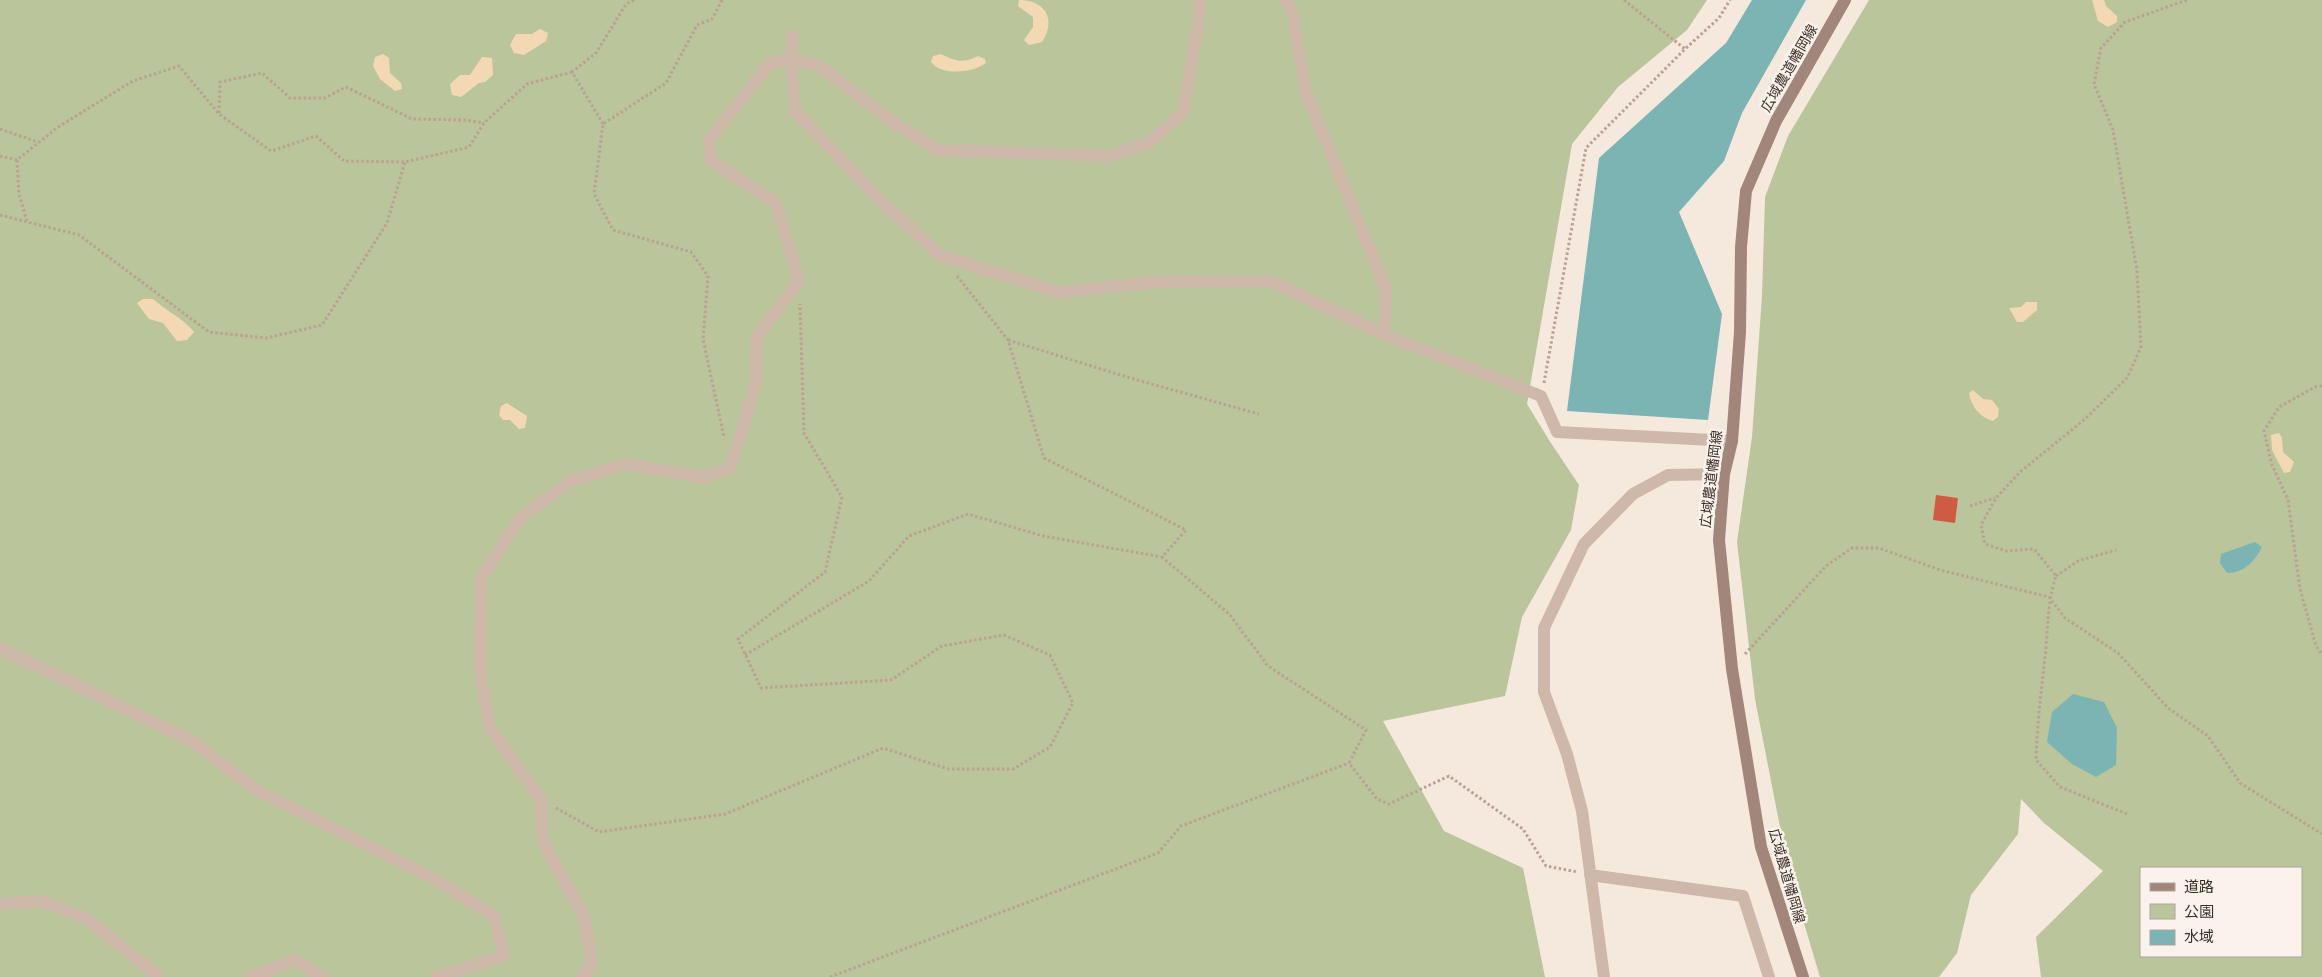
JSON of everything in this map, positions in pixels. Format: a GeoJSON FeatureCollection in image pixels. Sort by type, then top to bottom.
{"type":"FeatureCollection","features":[{"type":"Feature","properties":{"kind":"street"},"geometry":{"type":"LineString","coordinates":[[582,977],[592,964],[584,916],[543,842],[541,800],[490,728],[480,670],[481,578],[520,518],[571,481],[624,464],[701,476],[730,469],[756,383],[756,338],[799,281],[776,203],[710,160],[709,140],[770,63],[791,59],[818,66],[900,127],[938,150],[1109,156],[1148,144],[1183,112],[1200,10],[1198,0]]}},
{"type":"Feature","properties":{"kind":"street"},"geometry":{"type":"LineString","coordinates":[[1286,0],[1292,11],[1306,92],[1386,289],[1384,335]]}},
{"type":"Feature","properties":{"kind":"street","name":"広域農道幡岡線"},"geometry":{"type":"LineString","coordinates":[[1803,977],[1761,847],[1732,669],[1719,540],[1724,474],[1732,441],[1740,332],[1741,247],[1746,191],[1776,122],[1845,0]]}},
{"type":"Feature","properties":{"kind":"street"},"geometry":{"type":"LineString","coordinates":[[792,35],[791,59],[795,111],[883,204],[941,256],[1059,292],[1156,282],[1270,281],[1309,297],[1384,335],[1542,396],[1557,432],[1732,441]]}},
{"type":"Feature","properties":{"kind":"street"},"geometry":{"type":"LineString","coordinates":[[1604,977],[1582,811],[1567,754],[1544,692],[1544,628],[1584,544],[1634,494],[1668,475],[1724,474]]}},
{"type":"Feature","properties":{"kind":"street"},"geometry":{"type":"LineString","coordinates":[[0,648],[193,742],[258,791],[438,881],[495,917],[504,956],[436,977]]}},
{"type":"Feature","properties":{"kind":"street"},"geometry":{"type":"LineString","coordinates":[[1590,875],[1743,896],[1769,977]]}},
{"type":"Feature","properties":{"kind":"street"},"geometry":{"type":"LineString","coordinates":[[0,904],[40,901],[87,919],[159,977]]}},
{"type":"Feature","properties":{"kind":"street"},"geometry":{"type":"LineString","coordinates":[[251,977],[294,960],[322,977]]}},
{"type":"Feature","properties":{"kind":"path"},"geometry":{"type":"LineString","coordinates":[[17,160],[58,127],[133,82],[179,66],[219,114],[271,151],[316,136],[344,161],[405,162],[470,147],[484,123],[527,84],[572,72],[596,53],[626,4],[634,0]]}},
{"type":"Feature","properties":{"kind":"path"},"geometry":{"type":"LineString","coordinates":[[603,124],[666,83],[697,25],[712,19],[722,0]]}},
{"type":"Feature","properties":{"kind":"path"},"geometry":{"type":"LineString","coordinates":[[1624,0],[1685,49]]}},
{"type":"Feature","properties":{"kind":"path"},"geometry":{"type":"LineString","coordinates":[[1542,396],[1586,148],[1685,49],[1719,18],[1730,0]]}},
{"type":"Feature","properties":{"kind":"path"},"geometry":{"type":"LineString","coordinates":[[2056,576],[2034,549],[2006,551],[1985,544],[1981,525],[1996,498],[2020,472],[2085,419],[2127,378],[2141,347],[2137,271],[2113,130],[2094,84],[2101,48],[2125,22],[2187,0]]}},
{"type":"Feature","properties":{"kind":"path"},"geometry":{"type":"LineString","coordinates":[[572,72],[603,124],[594,194],[613,230],[691,252],[708,276],[703,339],[725,442]]}},
{"type":"Feature","properties":{"kind":"path"},"geometry":{"type":"LineString","coordinates":[[219,114],[220,82],[262,73],[290,98],[324,98],[346,87],[412,120],[465,120],[484,123]]}},
{"type":"Feature","properties":{"kind":"path"},"geometry":{"type":"LineString","coordinates":[[0,128],[39,142]]}},
{"type":"Feature","properties":{"kind":"path"},"geometry":{"type":"LineString","coordinates":[[0,156],[17,160]]}},
{"type":"Feature","properties":{"kind":"path"},"geometry":{"type":"LineString","coordinates":[[17,160],[19,194],[27,221]]}},
{"type":"Feature","properties":{"kind":"path"},"geometry":{"type":"LineString","coordinates":[[0,215],[78,234],[209,332],[266,338],[322,325],[387,223],[405,162]]}},
{"type":"Feature","properties":{"kind":"path"},"geometry":{"type":"LineString","coordinates":[[941,256],[1008,340],[1044,458],[1186,530],[1162,557]]}},
{"type":"Feature","properties":{"kind":"path"},"geometry":{"type":"LineString","coordinates":[[541,800],[599,832],[725,814],[882,748],[948,769],[1014,768],[1050,747],[1073,703],[1050,655],[1004,635],[942,646],[892,680],[761,688],[738,638],[825,572],[842,497],[804,433],[799,281]]}},
{"type":"Feature","properties":{"kind":"path"},"geometry":{"type":"LineString","coordinates":[[1008,340],[1130,378],[1259,414]]}},
{"type":"Feature","properties":{"kind":"path"},"geometry":{"type":"LineString","coordinates":[[2322,386],[2315,387],[2279,407],[2264,431],[2272,466],[2288,500],[2300,589],[2316,646],[2322,654]]}},
{"type":"Feature","properties":{"kind":"path"},"geometry":{"type":"LineString","coordinates":[[1970,506],[1996,498]]}},
{"type":"Feature","properties":{"kind":"path"},"geometry":{"type":"LineString","coordinates":[[745,654],[870,582],[909,536],[968,514],[1043,536],[1162,557],[1229,614],[1268,666],[1366,730],[1349,763],[1181,826],[1158,854],[830,977]]}},
{"type":"Feature","properties":{"kind":"path"},"geometry":{"type":"LineString","coordinates":[[1732,669],[1826,566],[1852,548],[1879,548],[1940,570],[2049,597],[2065,618],[2118,653],[2168,708],[2208,736],[2240,783],[2322,834]]}},
{"type":"Feature","properties":{"kind":"path"},"geometry":{"type":"LineString","coordinates":[[2116,550],[2078,561],[2056,576],[2049,597],[2046,648],[2036,722],[2036,760],[2060,787],[2127,814]]}},
{"type":"Feature","properties":{"kind":"path"},"geometry":{"type":"LineString","coordinates":[[1349,763],[1377,800],[1389,804],[1449,776],[1523,829],[1546,866],[1590,875]]}},
{"type":"Feature","properties":{"kind":"green space"},"geometry":{"type":"Polygon","coordinates":[[[0,0],[1707,0],[1687,30],[1618,87],[1572,144],[1527,404],[1579,485],[1571,530],[1522,617],[1505,696],[1383,721],[1444,831],[1523,868],[1545,977],[0,977],[0,0]]]}},
{"type":"Feature","properties":{"kind":"green space"},"geometry":{"type":"Polygon","coordinates":[[[1869,0],[2322,0],[2322,977],[2041,977],[2036,937],[2103,871],[2044,823],[2021,799],[2018,834],[1971,895],[1957,953],[1939,977],[1820,977],[1789,873],[1755,699],[1737,542],[1752,437],[1762,296],[1765,197],[1788,136],[1869,0]]]}},
{"type":"Feature","properties":{"kind":"sand"},"geometry":{"type":"Polygon","coordinates":[[[1019,0],[1036,3],[1046,12],[1048,26],[1042,42],[1029,45],[1024,40],[1033,27],[1033,17],[1018,6],[1019,0]]]}},
{"type":"Feature","properties":{"kind":"sand"},"geometry":{"type":"Polygon","coordinates":[[[2092,0],[2104,0],[2106,6],[2117,16],[2117,22],[2108,27],[2098,21],[2092,0]]]}},
{"type":"Feature","properties":{"kind":"sand"},"geometry":{"type":"Polygon","coordinates":[[[540,29],[548,33],[546,41],[524,55],[514,53],[510,45],[516,34],[532,34],[540,29]]]}},
{"type":"Feature","properties":{"kind":"sand"},"geometry":{"type":"Polygon","coordinates":[[[383,54],[389,58],[390,73],[401,83],[402,89],[395,91],[380,79],[373,66],[375,57],[383,54]]]}},
{"type":"Feature","properties":{"kind":"sand"},"geometry":{"type":"Polygon","coordinates":[[[941,54],[959,61],[978,56],[985,59],[986,63],[966,71],[949,71],[931,62],[933,56],[941,54]]]}},
{"type":"Feature","properties":{"kind":"sand"},"geometry":{"type":"Polygon","coordinates":[[[482,57],[492,58],[493,75],[461,97],[452,95],[450,84],[460,75],[470,75],[482,57]]]}},
{"type":"Feature","properties":{"kind":"sand"},"geometry":{"type":"Polygon","coordinates":[[[143,299],[153,299],[194,332],[187,340],[177,341],[163,323],[149,319],[137,303],[143,299]]]}},
{"type":"Feature","properties":{"kind":"sand"},"geometry":{"type":"Polygon","coordinates":[[[2026,302],[2037,302],[2037,310],[2023,322],[2017,322],[2009,308],[2021,307],[2026,302]]]}},
{"type":"Feature","properties":{"kind":"sand"},"geometry":{"type":"Polygon","coordinates":[[[1973,390],[1983,399],[1992,400],[1999,409],[1998,417],[1993,421],[1980,414],[1974,407],[1969,393],[1973,390]]]}},
{"type":"Feature","properties":{"kind":"sand"},"geometry":{"type":"Polygon","coordinates":[[[507,403],[527,416],[525,428],[519,429],[510,420],[503,420],[499,415],[501,406],[507,403]]]}},
{"type":"Feature","properties":{"kind":"sand"},"geometry":{"type":"Polygon","coordinates":[[[2279,433],[2282,438],[2283,452],[2294,462],[2290,472],[2284,473],[2272,450],[2271,435],[2279,433]]]}},
{"type":"Feature","properties":{"kind":"water"},"geometry":{"type":"Polygon","coordinates":[[[1752,0],[1806,0],[1742,113],[1724,161],[1679,212],[1722,314],[1708,420],[1567,411],[1599,158],[1726,43],[1752,0]]]}},
{"type":"Feature","properties":{"kind":"water"},"geometry":{"type":"Polygon","coordinates":[[[2255,542],[2262,547],[2256,557],[2239,571],[2227,573],[2220,563],[2221,554],[2255,542]]]}},
{"type":"Feature","properties":{"kind":"water"},"geometry":{"type":"Polygon","coordinates":[[[2073,694],[2104,702],[2117,728],[2116,765],[2096,777],[2072,764],[2047,742],[2052,712],[2073,694]]]}},
{"type":"Feature","properties":{"kind":"building"},"geometry":{"type":"Polygon","coordinates":[[[1936,495],[1958,498],[1955,523],[1933,520],[1936,495]]]}}]}
